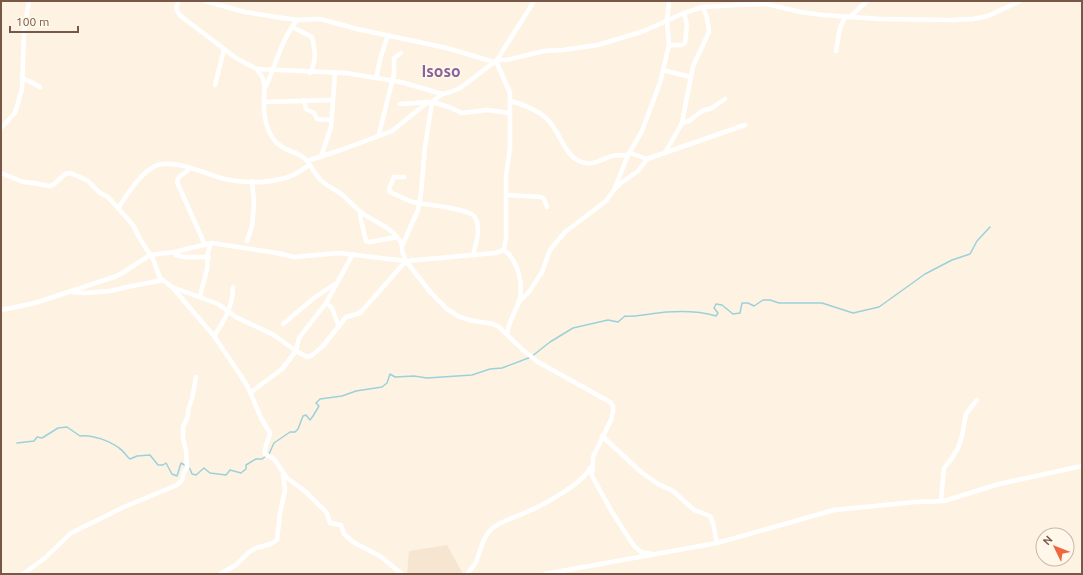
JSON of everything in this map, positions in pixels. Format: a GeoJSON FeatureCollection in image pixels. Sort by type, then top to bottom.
{"type":"FeatureCollection","features":[{"type":"Feature","properties":{"kind":"street"},"geometry":{"type":"LineString","coordinates":[[1,128],[15,112],[22,89],[24,32],[29,1]]}},
{"type":"Feature","properties":{"kind":"street"},"geometry":{"type":"LineString","coordinates":[[179,1],[176,8],[178,13],[236,58],[256,69],[262,76],[265,88],[265,118],[272,138],[279,146],[302,156],[314,173],[322,181],[340,193],[360,212],[382,224],[397,237],[402,246],[402,251],[406,261],[431,293],[447,309],[458,316],[469,320],[499,326],[523,350],[538,362],[610,402],[613,406],[614,411],[611,420],[597,447],[588,472],[562,493],[526,513],[494,527],[485,537],[476,562],[467,574]]}},
{"type":"Feature","properties":{"kind":"street"},"geometry":{"type":"LineString","coordinates":[[205,1],[245,12],[297,20],[320,19],[357,29],[447,48],[496,61],[507,60],[544,51],[598,45],[644,31],[684,13],[703,7],[736,4],[766,4],[801,12],[881,19],[951,20],[972,19],[993,15],[1020,1]]}},
{"type":"Feature","properties":{"kind":"street"},"geometry":{"type":"LineString","coordinates":[[119,207],[140,179],[155,167],[165,163],[191,168],[232,180],[269,181],[286,178],[294,174],[308,163],[321,157],[379,134],[392,131],[430,102],[442,94],[460,88],[496,61],[534,1]]}},
{"type":"Feature","properties":{"kind":"street"},"geometry":{"type":"LineString","coordinates":[[614,190],[629,154],[642,131],[660,83],[669,45],[667,20],[669,1]]}},
{"type":"Feature","properties":{"kind":"street"},"geometry":{"type":"LineString","coordinates":[[836,51],[840,28],[848,16],[867,1]]}},
{"type":"Feature","properties":{"kind":"street"},"geometry":{"type":"LineString","coordinates":[[665,153],[682,123],[690,77],[695,61],[708,32],[707,18],[703,7]]}},
{"type":"Feature","properties":{"kind":"street"},"geometry":{"type":"LineString","coordinates":[[669,45],[682,45],[685,43],[686,26],[684,13]]}},
{"type":"Feature","properties":{"kind":"street"},"geometry":{"type":"LineString","coordinates":[[265,88],[283,43],[297,20]]}},
{"type":"Feature","properties":{"kind":"street"},"geometry":{"type":"LineString","coordinates":[[292,27],[312,37],[316,59],[310,73]]}},
{"type":"Feature","properties":{"kind":"street"},"geometry":{"type":"LineString","coordinates":[[376,78],[388,35]]}},
{"type":"Feature","properties":{"kind":"street"},"geometry":{"type":"LineString","coordinates":[[215,85],[224,49]]}},
{"type":"Feature","properties":{"kind":"street"},"geometry":{"type":"LineString","coordinates":[[379,134],[395,68],[394,58],[401,53]]}},
{"type":"Feature","properties":{"kind":"street"},"geometry":{"type":"LineString","coordinates":[[496,61],[510,93],[510,148],[507,166],[504,250],[513,259],[517,270],[520,286],[518,303]]}},
{"type":"Feature","properties":{"kind":"street"},"geometry":{"type":"LineString","coordinates":[[256,69],[310,73],[335,72],[412,84],[442,94]]}},
{"type":"Feature","properties":{"kind":"street"},"geometry":{"type":"LineString","coordinates":[[663,70],[690,77]]}},
{"type":"Feature","properties":{"kind":"street"},"geometry":{"type":"LineString","coordinates":[[321,157],[331,127],[335,72]]}},
{"type":"Feature","properties":{"kind":"street"},"geometry":{"type":"LineString","coordinates":[[22,78],[40,87]]}},
{"type":"Feature","properties":{"kind":"street"},"geometry":{"type":"LineString","coordinates":[[682,123],[689,121],[702,111],[712,108],[725,98]]}},
{"type":"Feature","properties":{"kind":"street"},"geometry":{"type":"LineString","coordinates":[[304,100],[306,109],[314,112],[316,119],[332,120]]}},
{"type":"Feature","properties":{"kind":"street"},"geometry":{"type":"LineString","coordinates":[[264,102],[332,100]]}},
{"type":"Feature","properties":{"kind":"street"},"geometry":{"type":"LineString","coordinates":[[510,101],[525,106],[546,117],[552,124],[568,152],[578,161],[592,163],[612,156],[629,154],[647,159],[745,125]]}},
{"type":"Feature","properties":{"kind":"street"},"geometry":{"type":"LineString","coordinates":[[402,246],[418,210],[430,102]]}},
{"type":"Feature","properties":{"kind":"street"},"geometry":{"type":"LineString","coordinates":[[400,104],[430,102],[449,107],[462,113],[480,110],[510,113]]}},
{"type":"Feature","properties":{"kind":"street"},"geometry":{"type":"LineString","coordinates":[[507,334],[511,317],[518,303],[529,292],[542,272],[550,250],[565,232],[606,201],[621,183],[638,172],[647,159]]}},
{"type":"Feature","properties":{"kind":"street"},"geometry":{"type":"LineString","coordinates":[[191,168],[179,177],[177,182],[208,244],[209,257],[200,296]]}},
{"type":"Feature","properties":{"kind":"street"},"geometry":{"type":"LineString","coordinates":[[1,173],[23,182],[49,186],[53,185],[65,174],[70,173],[88,181],[100,193],[108,197],[119,207],[122,214],[133,225],[153,259],[158,275],[172,287],[214,336],[243,379],[261,418],[270,433],[265,454],[274,459],[283,474],[306,492],[327,513],[330,523],[341,525],[344,534],[353,542],[380,556],[402,574]]}},
{"type":"Feature","properties":{"kind":"street"},"geometry":{"type":"LineString","coordinates":[[404,177],[394,177],[389,189],[390,192],[413,202],[473,214],[478,224],[477,238],[473,255]]}},
{"type":"Feature","properties":{"kind":"street"},"geometry":{"type":"LineString","coordinates":[[247,242],[251,229],[254,203],[252,181]]}},
{"type":"Feature","properties":{"kind":"street"},"geometry":{"type":"LineString","coordinates":[[506,195],[541,197],[544,199],[547,207]]}},
{"type":"Feature","properties":{"kind":"street"},"geometry":{"type":"LineString","coordinates":[[360,212],[366,241],[370,242],[397,237]]}},
{"type":"Feature","properties":{"kind":"street"},"geometry":{"type":"LineString","coordinates":[[1,310],[35,303],[124,272],[150,255],[174,252],[208,244],[277,253],[294,257],[339,253],[406,261],[495,253],[504,250]]}},
{"type":"Feature","properties":{"kind":"street"},"geometry":{"type":"LineString","coordinates":[[250,393],[282,369],[296,351],[299,338],[326,303],[353,254]]}},
{"type":"Feature","properties":{"kind":"street"},"geometry":{"type":"LineString","coordinates":[[176,255],[184,257],[209,257]]}},
{"type":"Feature","properties":{"kind":"street"},"geometry":{"type":"LineString","coordinates":[[172,287],[200,296],[218,304],[243,321],[274,335],[307,357],[312,356],[323,346],[346,317],[360,313],[406,261]]}},
{"type":"Feature","properties":{"kind":"street"},"geometry":{"type":"LineString","coordinates":[[67,292],[84,293],[110,291],[163,280]]}},
{"type":"Feature","properties":{"kind":"street"},"geometry":{"type":"LineString","coordinates":[[283,324],[314,298],[338,281]]}},
{"type":"Feature","properties":{"kind":"street"},"geometry":{"type":"LineString","coordinates":[[214,336],[226,317],[233,297],[233,287]]}},
{"type":"Feature","properties":{"kind":"street"},"geometry":{"type":"LineString","coordinates":[[326,303],[332,308],[339,327]]}},
{"type":"Feature","properties":{"kind":"street"},"geometry":{"type":"LineString","coordinates":[[22,574],[45,558],[71,533],[124,507],[170,489],[182,480],[184,472],[187,468],[183,427],[188,416],[188,410],[192,399],[196,377]]}},
{"type":"Feature","properties":{"kind":"street"},"geometry":{"type":"LineString","coordinates":[[941,501],[944,468],[955,454],[962,436],[966,414],[977,400]]}},
{"type":"Feature","properties":{"kind":"street"},"geometry":{"type":"LineString","coordinates":[[602,436],[631,464],[658,484],[673,491],[694,510],[710,516],[717,543]]}},
{"type":"Feature","properties":{"kind":"street"},"geometry":{"type":"LineString","coordinates":[[1072,467],[1082,462]]}},
{"type":"Feature","properties":{"kind":"street"},"geometry":{"type":"LineString","coordinates":[[592,463],[592,476],[612,512],[637,549],[640,552],[652,554]]}},
{"type":"Feature","properties":{"kind":"street"},"geometry":{"type":"LineString","coordinates":[[545,574],[717,543],[834,510],[956,499],[999,484],[1082,466]]}},
{"type":"Feature","properties":{"kind":"street"},"geometry":{"type":"LineString","coordinates":[[220,574],[236,565],[249,552],[256,548],[271,544],[277,540],[280,513],[285,490],[283,474]]}},
{"type":"Feature","properties":{"kind":"shaded area"},"geometry":{"type":"Polygon","coordinates":[[[447,545],[463,574],[407,574],[409,551],[447,545]]]}},
{"type":"Feature","properties":{"kind":"waterway"},"geometry":{"type":"LineString","coordinates":[[269,454],[274,443],[290,432],[295,432],[298,429],[303,416],[306,415],[310,420],[319,406],[316,403],[320,399],[342,396],[356,391],[382,387],[387,383],[390,374],[395,377],[414,376],[427,378],[472,375],[490,369],[502,368],[531,357],[550,342],[573,328],[608,320],[618,322],[625,316],[666,312],[691,312],[716,316],[718,313],[714,308],[716,304],[722,305],[733,314],[740,313],[742,303],[748,303],[754,306],[763,300],[770,300],[779,303],[822,303],[853,313],[879,307],[925,274],[952,260],[970,254],[977,241],[990,227]]}},
{"type":"Feature","properties":{"kind":"waterway"},"geometry":{"type":"LineString","coordinates":[[17,443],[34,441],[37,437],[42,438],[58,428],[67,427],[80,436],[95,437],[111,443],[121,449],[130,459],[137,456],[150,455],[158,465],[163,465],[166,463],[172,474],[177,476],[181,463],[186,466]]}},
{"type":"Feature","properties":{"kind":"waterway"},"geometry":{"type":"LineString","coordinates":[[189,468],[192,474],[196,475],[204,468],[210,473],[226,475],[230,470],[241,473],[246,469],[246,465],[256,459],[262,459],[266,456]]}},
{"type":"Feature","properties":{"kind":"district","name":"Isoso"},"geometry":{"type":"Point","coordinates":[441,71]}}]}
